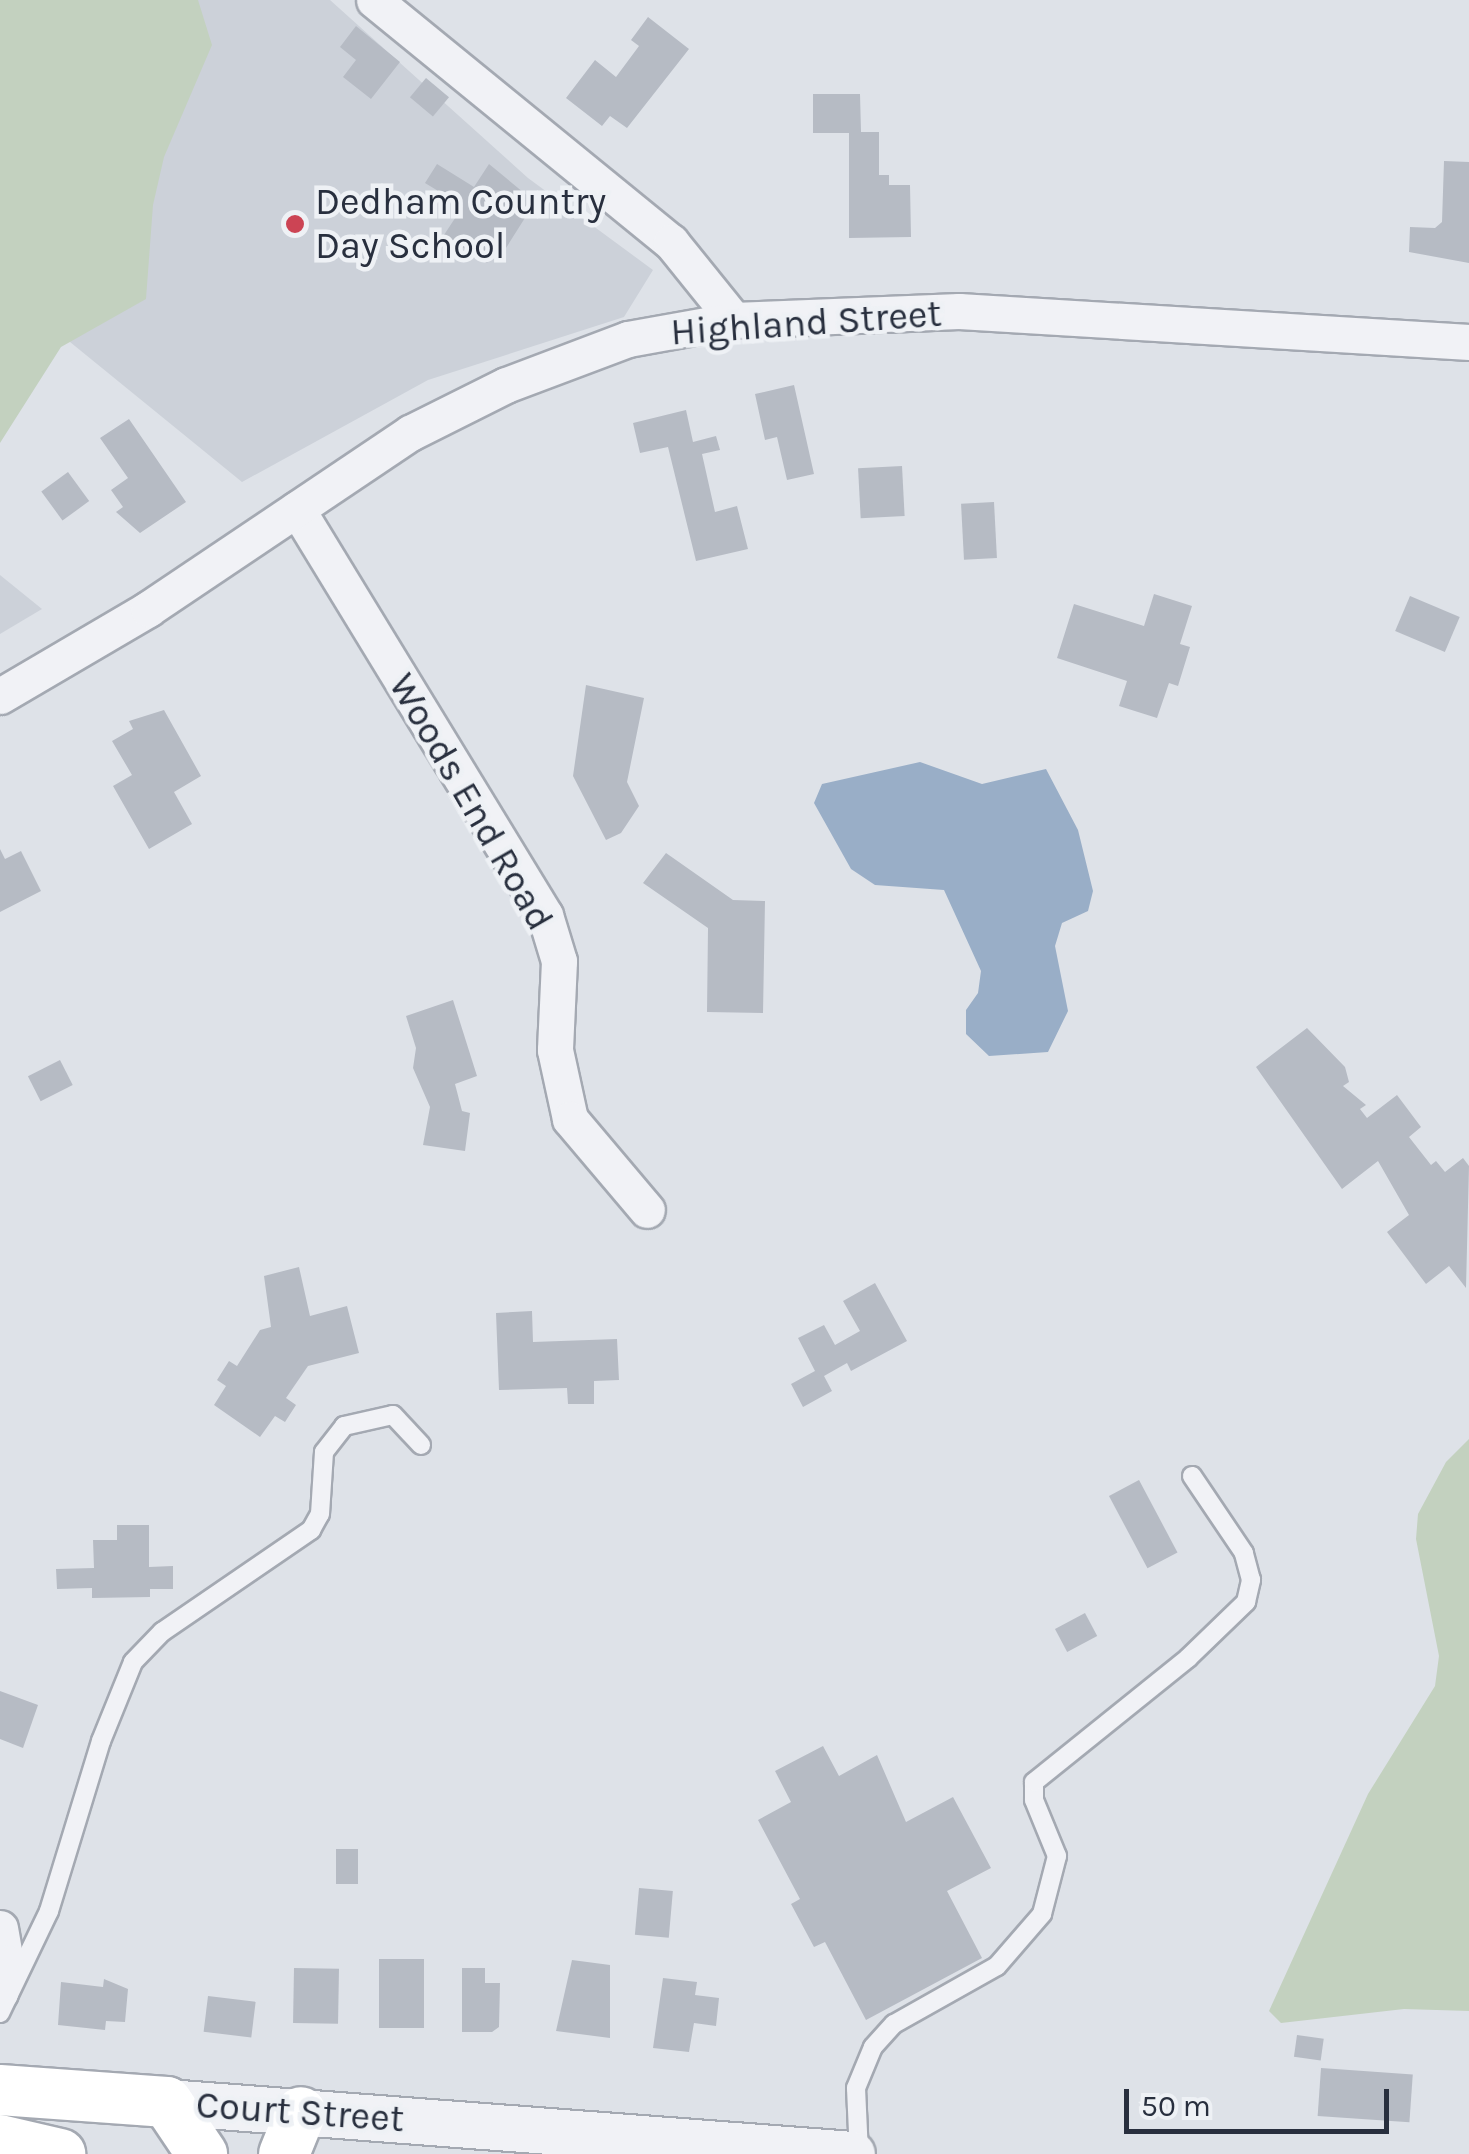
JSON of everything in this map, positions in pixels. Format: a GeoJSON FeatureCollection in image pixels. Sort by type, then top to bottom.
{"type":"FeatureCollection","features":[{"type":"Feature","properties":{"kind":"main road"},"geometry":{"type":"LineString","coordinates":[[0,2090],[167,2102],[202,2154]]}},
{"type":"Feature","properties":{"kind":"main road"},"geometry":{"type":"LineString","coordinates":[[0,2140],[60,2154]]}},
{"type":"Feature","properties":{"kind":"street"},"geometry":{"type":"LineString","coordinates":[[374,0],[671,242],[734,320]]}},
{"type":"Feature","properties":{"kind":"street","name":"Highland Street"},"geometry":{"type":"LineString","coordinates":[[0,696],[148,609],[410,433],[506,385],[628,339],[734,320],[959,311],[1469,342]]}},
{"type":"Feature","properties":{"kind":"street","name":"Woods End Road"},"geometry":{"type":"LineString","coordinates":[[297,509],[544,915],[559,962],[555,1050],[570,1119],[647,1210]]}},
{"type":"Feature","properties":{"kind":"street"},"geometry":{"type":"LineString","coordinates":[[0,1928],[6,1962],[0,1992]]}},
{"type":"Feature","properties":{"kind":"street","name":"Court Street"},"geometry":{"type":"LineString","coordinates":[[167,2102],[292,2133],[856,2154]]}},
{"type":"Feature","properties":{"kind":"lane"},"geometry":{"type":"LineString","coordinates":[[0,2013],[49,1911],[100,1741],[132,1662],[162,1632],[311,1530],[320,1514],[324,1452],[344,1426],[394,1415],[421,1445]]}},
{"type":"Feature","properties":{"kind":"lane"},"geometry":{"type":"LineString","coordinates":[[856,2154],[856,2088],[872,2047],[894,2024],[998,1966],[1042,1914],[1057,1856],[1034,1800],[1034,1782],[1188,1658],[1246,1602],[1251,1580],[1244,1553],[1192,1476]]}},
{"type":"Feature","properties":{"kind":"shaded area","name":"Dedham Country Day School"},"geometry":{"type":"Polygon","coordinates":[[[0,0],[330,0],[528,178],[653,270],[624,317],[428,380],[242,482],[0,285],[0,0]]]}},
{"type":"Feature","properties":{"kind":"shaded area"},"geometry":{"type":"Polygon","coordinates":[[[0,575],[42,609],[0,634],[0,575]]]}},
{"type":"Feature","properties":{"kind":"green space"},"geometry":{"type":"Polygon","coordinates":[[[0,0],[198,0],[212,45],[164,157],[153,205],[146,299],[61,347],[0,443],[0,0]]]}},
{"type":"Feature","properties":{"kind":"green space"},"geometry":{"type":"Polygon","coordinates":[[[1469,1439],[1469,2011],[1404,2009],[1281,2023],[1269,2011],[1368,1794],[1435,1686],[1439,1656],[1416,1539],[1418,1514],[1446,1462],[1469,1439]]]}},
{"type":"Feature","properties":{"kind":"water"},"geometry":{"type":"Polygon","coordinates":[[[920,762],[982,784],[1046,769],[1078,830],[1093,891],[1088,911],[1062,923],[1055,946],[1068,1011],[1048,1052],[989,1056],[966,1034],[966,1010],[978,993],[981,971],[944,890],[875,885],[851,869],[814,803],[822,784],[920,762]]]}},
{"type":"Feature","properties":{"kind":"building"},"geometry":{"type":"Polygon","coordinates":[[[648,17],[689,49],[627,128],[610,116],[602,126],[566,98],[595,60],[616,77],[639,46],[631,40],[648,17]]]}},
{"type":"Feature","properties":{"kind":"building"},"geometry":{"type":"Polygon","coordinates":[[[356,26],[400,62],[371,99],[343,77],[356,60],[340,47],[356,26]]]}},
{"type":"Feature","properties":{"kind":"building"},"geometry":{"type":"Polygon","coordinates":[[[426,78],[449,97],[433,116],[410,97],[426,78]]]}},
{"type":"Feature","properties":{"kind":"building"},"geometry":{"type":"Polygon","coordinates":[[[813,94],[860,94],[861,132],[879,132],[879,175],[889,175],[889,185],[910,185],[911,237],[849,238],[849,133],[813,133],[813,94]]]}},
{"type":"Feature","properties":{"kind":"building"},"geometry":{"type":"Polygon","coordinates":[[[1444,161],[1469,162],[1469,263],[1409,252],[1410,227],[1435,228],[1442,222],[1444,161]]]}},
{"type":"Feature","properties":{"kind":"building"},"geometry":{"type":"Polygon","coordinates":[[[437,164],[474,187],[489,164],[535,202],[506,248],[500,244],[487,263],[444,235],[463,206],[425,183],[437,164]]]}},
{"type":"Feature","properties":{"kind":"building"},"geometry":{"type":"Polygon","coordinates":[[[794,385],[814,474],[787,480],[777,437],[765,440],[755,394],[794,385]]]}},
{"type":"Feature","properties":{"kind":"building"},"geometry":{"type":"Polygon","coordinates":[[[686,410],[693,442],[716,436],[720,450],[702,454],[715,512],[737,506],[748,549],[696,561],[668,447],[640,453],[633,423],[686,410]]]}},
{"type":"Feature","properties":{"kind":"building"},"geometry":{"type":"Polygon","coordinates":[[[129,419],[186,502],[140,533],[116,512],[123,507],[111,490],[128,478],[100,438],[129,419]]]}},
{"type":"Feature","properties":{"kind":"building"},"geometry":{"type":"Polygon","coordinates":[[[902,466],[905,516],[861,518],[858,468],[902,466]]]}},
{"type":"Feature","properties":{"kind":"building"},"geometry":{"type":"Polygon","coordinates":[[[68,472],[89,501],[62,521],[41,491],[68,472]]]}},
{"type":"Feature","properties":{"kind":"building"},"geometry":{"type":"Polygon","coordinates":[[[994,502],[997,558],[964,560],[961,504],[994,502]]]}},
{"type":"Feature","properties":{"kind":"building"},"geometry":{"type":"Polygon","coordinates":[[[1154,594],[1192,606],[1180,644],[1190,647],[1178,686],[1169,683],[1157,718],[1119,706],[1127,681],[1057,658],[1074,604],[1144,626],[1154,594]]]}},
{"type":"Feature","properties":{"kind":"building"},"geometry":{"type":"Polygon","coordinates":[[[1410,596],[1460,617],[1445,652],[1395,631],[1410,596]]]}},
{"type":"Feature","properties":{"kind":"building"},"geometry":{"type":"Polygon","coordinates":[[[586,685],[644,698],[627,782],[639,806],[621,833],[606,840],[573,776],[586,685]]]}},
{"type":"Feature","properties":{"kind":"building"},"geometry":{"type":"Polygon","coordinates":[[[164,710],[201,776],[174,792],[192,824],[149,849],[113,786],[132,775],[112,741],[133,729],[129,721],[164,710]]]}},
{"type":"Feature","properties":{"kind":"building"},"geometry":{"type":"Polygon","coordinates":[[[0,849],[5,859],[21,851],[41,891],[0,912],[0,849]]]}},
{"type":"Feature","properties":{"kind":"building"},"geometry":{"type":"Polygon","coordinates":[[[666,853],[733,900],[765,901],[763,1013],[707,1012],[708,928],[643,883],[666,853]]]}},
{"type":"Feature","properties":{"kind":"building"},"geometry":{"type":"Polygon","coordinates":[[[453,1000],[477,1076],[455,1084],[462,1111],[470,1113],[465,1151],[423,1145],[430,1107],[413,1068],[416,1048],[406,1016],[453,1000]]]}},
{"type":"Feature","properties":{"kind":"building"},"geometry":{"type":"Polygon","coordinates":[[[1307,1028],[1345,1067],[1349,1082],[1343,1086],[1366,1105],[1360,1109],[1367,1118],[1397,1095],[1421,1127],[1409,1137],[1431,1165],[1436,1161],[1445,1172],[1463,1158],[1469,1166],[1466,1288],[1449,1266],[1426,1284],[1387,1232],[1409,1215],[1378,1161],[1342,1189],[1256,1067],[1307,1028]]]}},
{"type":"Feature","properties":{"kind":"building"},"geometry":{"type":"Polygon","coordinates":[[[60,1060],[73,1085],[41,1101],[28,1076],[60,1060]]]}},
{"type":"Feature","properties":{"kind":"building"},"geometry":{"type":"Polygon","coordinates":[[[299,1267],[310,1316],[347,1306],[359,1353],[308,1366],[286,1398],[296,1405],[285,1422],[275,1416],[260,1437],[214,1405],[226,1386],[217,1380],[229,1361],[237,1366],[260,1330],[271,1327],[264,1276],[299,1267]]]}},
{"type":"Feature","properties":{"kind":"building"},"geometry":{"type":"Polygon","coordinates":[[[875,1283],[907,1341],[851,1371],[847,1363],[824,1376],[832,1391],[803,1407],[791,1384],[815,1371],[798,1338],[824,1325],[835,1345],[860,1331],[843,1301],[875,1283]]]}},
{"type":"Feature","properties":{"kind":"building"},"geometry":{"type":"Polygon","coordinates":[[[532,1311],[533,1342],[617,1339],[619,1380],[594,1381],[594,1404],[568,1404],[567,1388],[499,1390],[496,1313],[532,1311]]]}},
{"type":"Feature","properties":{"kind":"building"},"geometry":{"type":"Polygon","coordinates":[[[1139,1480],[1177,1552],[1147,1568],[1109,1496],[1139,1480]]]}},
{"type":"Feature","properties":{"kind":"building"},"geometry":{"type":"Polygon","coordinates":[[[117,1525],[149,1525],[149,1567],[173,1566],[173,1589],[150,1589],[150,1597],[92,1598],[92,1588],[57,1589],[56,1569],[94,1568],[93,1540],[117,1540],[117,1525]]]}},
{"type":"Feature","properties":{"kind":"building"},"geometry":{"type":"Polygon","coordinates":[[[1085,1613],[1097,1636],[1067,1652],[1055,1629],[1085,1613]]]}},
{"type":"Feature","properties":{"kind":"building"},"geometry":{"type":"Polygon","coordinates":[[[0,1691],[38,1705],[23,1748],[0,1739],[0,1691]]]}},
{"type":"Feature","properties":{"kind":"building"},"geometry":{"type":"Polygon","coordinates":[[[823,1746],[839,1776],[877,1755],[906,1822],[953,1797],[991,1868],[947,1891],[982,1958],[866,2020],[825,1942],[814,1947],[791,1904],[800,1899],[758,1820],[791,1802],[775,1771],[823,1746]]]}},
{"type":"Feature","properties":{"kind":"building"},"geometry":{"type":"Polygon","coordinates":[[[336,1849],[358,1849],[358,1884],[336,1884],[336,1849]]]}},
{"type":"Feature","properties":{"kind":"building"},"geometry":{"type":"Polygon","coordinates":[[[639,1888],[673,1891],[669,1938],[635,1935],[639,1888]]]}},
{"type":"Feature","properties":{"kind":"building"},"geometry":{"type":"Polygon","coordinates":[[[379,1959],[424,1959],[424,2028],[379,2028],[379,1959]]]}},
{"type":"Feature","properties":{"kind":"building"},"geometry":{"type":"Polygon","coordinates":[[[572,1960],[610,1965],[610,2038],[556,2031],[572,1960]]]}},
{"type":"Feature","properties":{"kind":"building"},"geometry":{"type":"Polygon","coordinates":[[[294,1968],[339,1969],[338,2024],[293,2023],[294,1968]]]}},
{"type":"Feature","properties":{"kind":"building"},"geometry":{"type":"Polygon","coordinates":[[[462,1968],[485,1968],[485,1983],[500,1983],[499,2027],[492,2032],[462,2032],[462,1968]]]}},
{"type":"Feature","properties":{"kind":"building"},"geometry":{"type":"Polygon","coordinates":[[[663,1978],[697,1982],[695,1995],[719,1998],[716,2026],[694,2023],[689,2052],[653,2048],[663,1978]]]}},
{"type":"Feature","properties":{"kind":"building"},"geometry":{"type":"Polygon","coordinates":[[[104,1979],[128,1989],[125,2022],[106,2021],[105,2030],[58,2025],[61,1982],[103,1987],[104,1979]]]}},
{"type":"Feature","properties":{"kind":"building"},"geometry":{"type":"Polygon","coordinates":[[[208,1996],[256,2002],[251,2038],[204,2032],[208,1996]]]}},
{"type":"Feature","properties":{"kind":"building"},"geometry":{"type":"Polygon","coordinates":[[[1297,2035],[1324,2039],[1321,2061],[1294,2057],[1297,2035]]]}},
{"type":"Feature","properties":{"kind":"building"},"geometry":{"type":"Polygon","coordinates":[[[1321,2068],[1413,2074],[1409,2122],[1318,2116],[1321,2068]]]}},
{"type":"Feature","properties":{"kind":"place","name":"Dedham Country Day School"},"geometry":{"type":"Point","coordinates":[295,224]}}]}
